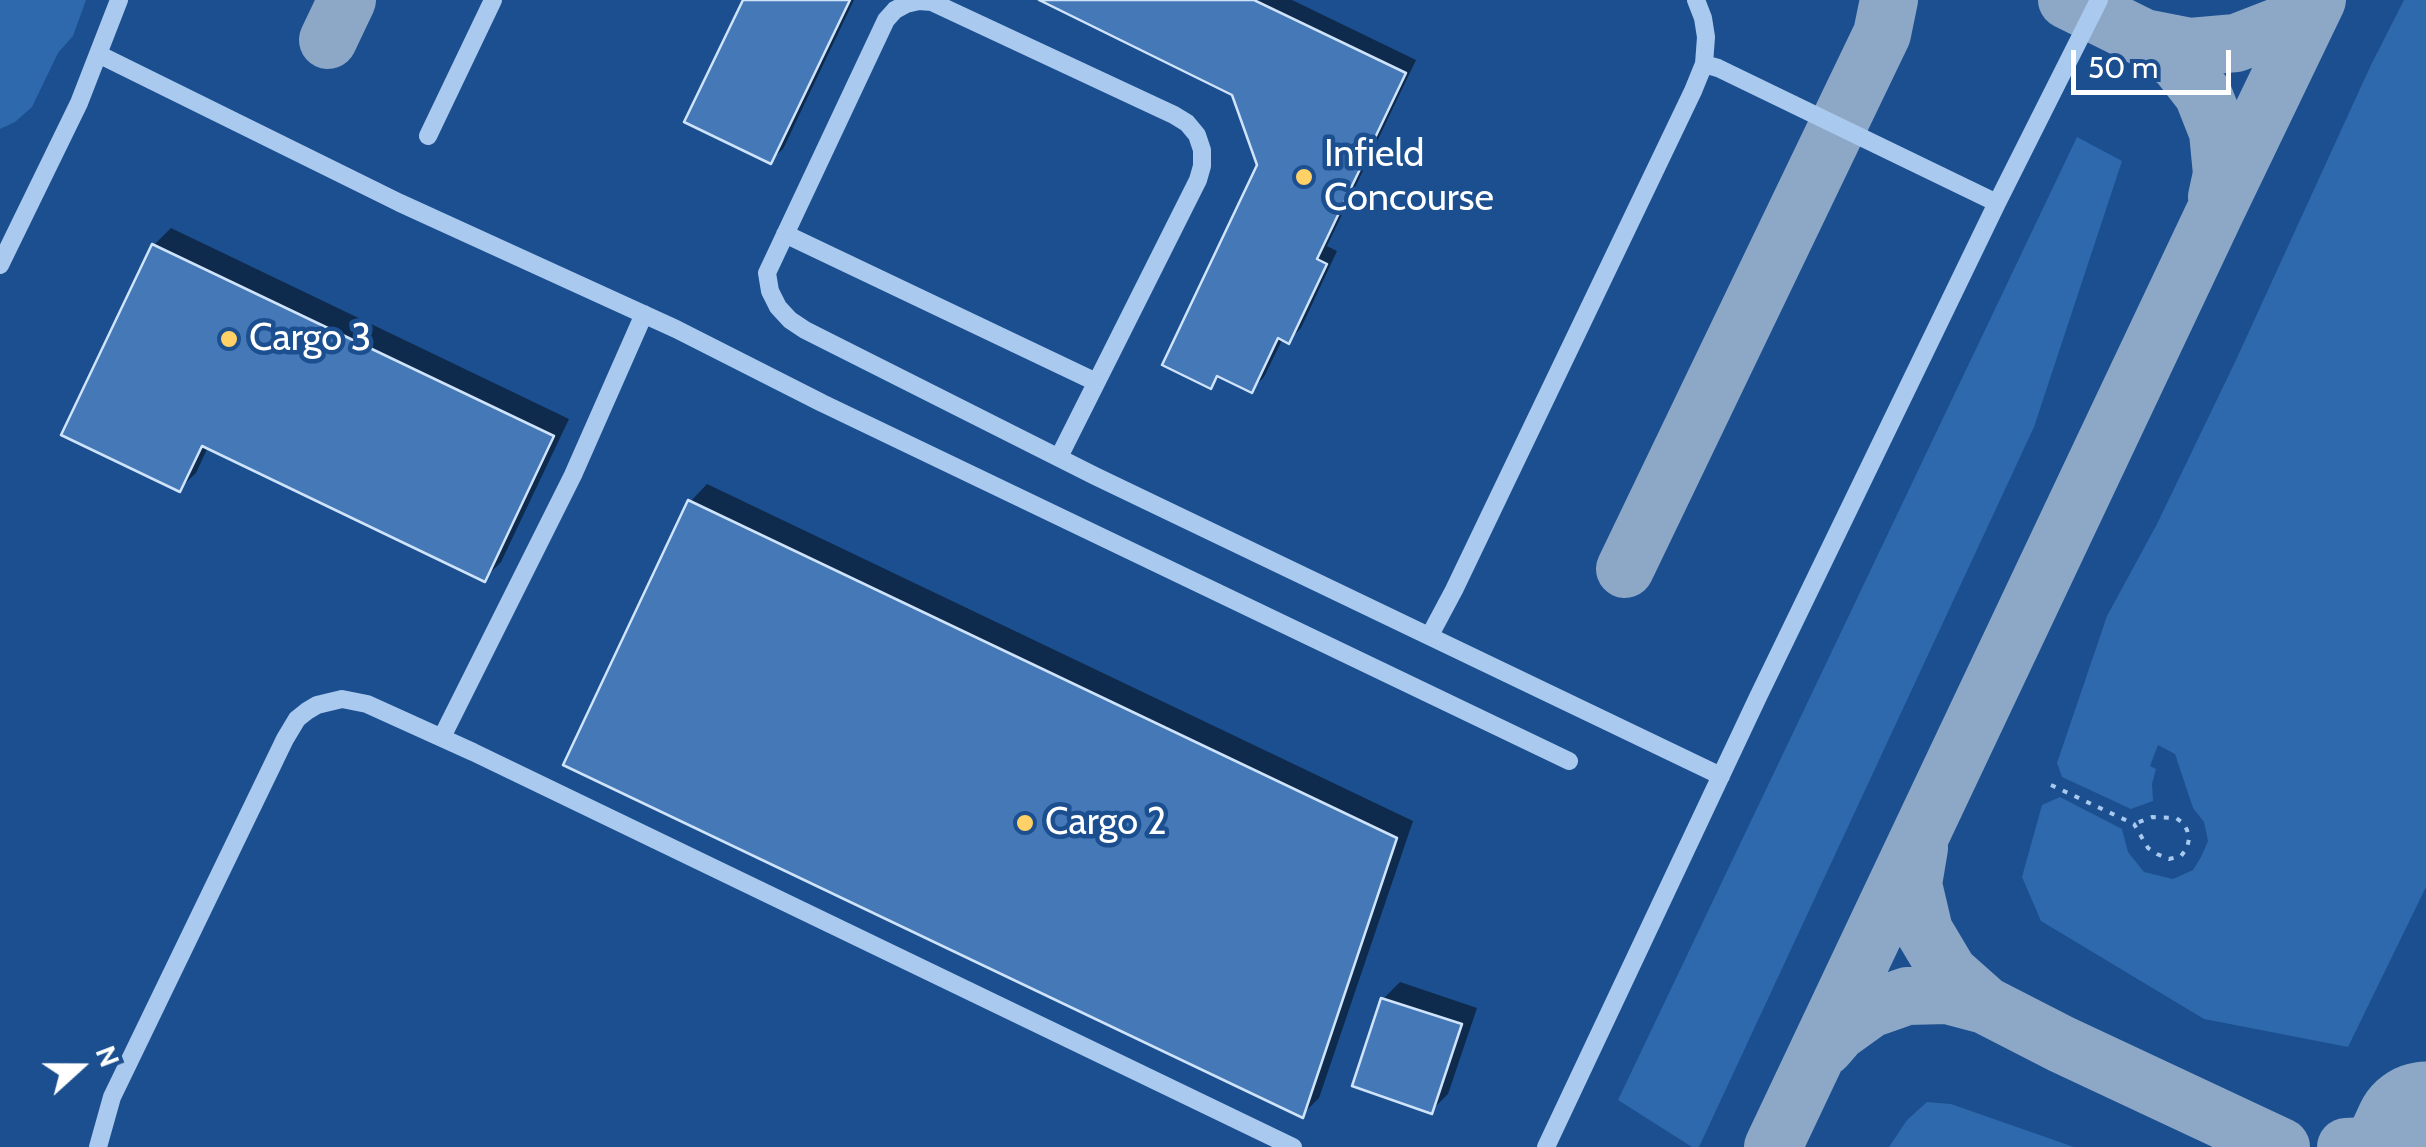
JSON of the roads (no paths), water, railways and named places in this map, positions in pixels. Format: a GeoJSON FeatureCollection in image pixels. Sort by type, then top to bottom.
{"type":"FeatureCollection","features":[{"type":"Feature","properties":{"kind":"street"},"geometry":{"type":"LineString","coordinates":[[0,265],[79,103],[118,0]]}},
{"type":"Feature","properties":{"kind":"street"},"geometry":{"type":"LineString","coordinates":[[428,136],[492,0]]}},
{"type":"Feature","properties":{"kind":"street"},"geometry":{"type":"LineString","coordinates":[[1430,634],[1704,64],[1706,37],[1696,0]]}},
{"type":"Feature","properties":{"kind":"street"},"geometry":{"type":"LineString","coordinates":[[1546,1147],[1721,776],[2099,0]]}},
{"type":"Feature","properties":{"kind":"street"},"geometry":{"type":"LineString","coordinates":[[1058,458],[1198,180],[1202,150],[1187,123],[1174,115],[932,2],[906,4],[886,20],[767,274],[778,307],[790,320],[1058,458],[1721,776]]}},
{"type":"Feature","properties":{"kind":"street"},"geometry":{"type":"LineString","coordinates":[[98,54],[400,204],[644,314],[1569,761]]}},
{"type":"Feature","properties":{"kind":"street"},"geometry":{"type":"LineString","coordinates":[[1704,64],[1997,204]]}},
{"type":"Feature","properties":{"kind":"street"},"geometry":{"type":"LineString","coordinates":[[784,234],[1096,382]]}},
{"type":"Feature","properties":{"kind":"street"},"geometry":{"type":"LineString","coordinates":[[442,737],[573,475],[644,314]]}},
{"type":"Feature","properties":{"kind":"street"},"geometry":{"type":"LineString","coordinates":[[98,1147],[112,1097],[284,739],[298,718],[317,705],[342,699],[367,704],[442,737],[1293,1147]]}},
{"type":"Feature","properties":{"kind":"place","name":"Infield Concourse"},"geometry":{"type":"Point","coordinates":[1304,177]}},
{"type":"Feature","properties":{"kind":"place","name":"Cargo 3"},"geometry":{"type":"Point","coordinates":[229,339]}},
{"type":"Feature","properties":{"kind":"place","name":"Cargo 2"},"geometry":{"type":"Point","coordinates":[1025,823]}}]}
